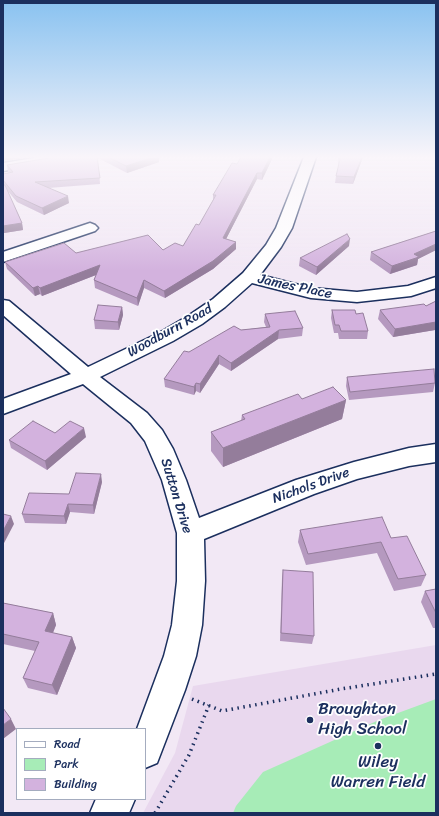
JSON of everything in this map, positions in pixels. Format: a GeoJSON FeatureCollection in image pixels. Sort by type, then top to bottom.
{"type":"FeatureCollection","features":[{"type":"Feature","properties":{"kind":"street","name":"Woodburn Road"},"geometry":{"type":"LineString","coordinates":[[3,407],[85,376],[166,337],[196,320],[219,304],[249,277],[274,247],[284,228],[296,195]]}},
{"type":"Feature","properties":{"kind":"street"},"geometry":{"type":"LineString","coordinates":[[3,257],[90,228]]}},
{"type":"Feature","properties":{"kind":"street","name":"James Place"},"geometry":{"type":"LineString","coordinates":[[249,277],[311,293],[357,297],[410,291],[436,282]]}},
{"type":"Feature","properties":{"kind":"street","name":"Sutton Drive"},"geometry":{"type":"LineString","coordinates":[[3,305],[85,376],[139,418],[154,436],[172,474],[190,533],[191,581],[187,625],[180,656],[169,690],[146,748]]}},
{"type":"Feature","properties":{"kind":"street","name":"Nichols Drive"},"geometry":{"type":"LineString","coordinates":[[190,533],[305,487],[340,475],[409,457],[436,453]]}},
{"type":"Feature","properties":{"kind":"street"},"geometry":{"type":"LineString","coordinates":[[108,813],[116,800]]}},
{"type":"Feature","properties":{"kind":"path"},"geometry":{"type":"LineString","coordinates":[[169,690],[222,710],[436,674]]}},
{"type":"Feature","properties":{"kind":"path"},"geometry":{"type":"LineString","coordinates":[[155,813],[189,755],[209,706]]}},
{"type":"Feature","properties":{"kind":"shaded area","name":"Broughton High School"},"geometry":{"type":"Polygon","coordinates":[[[436,645],[436,813],[143,813],[175,753],[193,686],[436,645]]]}},
{"type":"Feature","properties":{"kind":"green space","name":"Wiley Warren Field"},"geometry":{"type":"Polygon","coordinates":[[[436,699],[436,813],[233,813],[236,806],[263,772],[379,720],[436,699]]]}},
{"type":"Feature","properties":{"kind":"building"},"geometry":{"type":"Polygon","coordinates":[[[3,195],[10,195],[22,223],[3,226],[3,195]]]}},
{"type":"Feature","properties":{"kind":"building"},"geometry":{"type":"Polygon","coordinates":[[[15,195],[68,196],[42,208],[15,195]]]}},
{"type":"Feature","properties":{"kind":"building"},"geometry":{"type":"Polygon","coordinates":[[[216,195],[245,195],[223,238],[236,242],[213,261],[164,291],[144,280],[137,298],[94,280],[100,265],[40,288],[38,286],[33,288],[5,262],[64,243],[76,253],[148,235],[163,250],[175,243],[183,246],[196,224],[199,225],[216,195]]]}},
{"type":"Feature","properties":{"kind":"building"},"geometry":{"type":"Polygon","coordinates":[[[436,231],[436,244],[414,254],[419,257],[392,266],[371,252],[436,231]]]}},
{"type":"Feature","properties":{"kind":"building"},"geometry":{"type":"Polygon","coordinates":[[[347,234],[350,239],[317,267],[300,258],[347,234]]]}},
{"type":"Feature","properties":{"kind":"building"},"geometry":{"type":"Polygon","coordinates":[[[436,301],[436,322],[395,329],[380,310],[424,304],[426,306],[436,301]]]}},
{"type":"Feature","properties":{"kind":"building"},"geometry":{"type":"Polygon","coordinates":[[[98,305],[122,307],[118,322],[94,320],[98,305]]]}},
{"type":"Feature","properties":{"kind":"building"},"geometry":{"type":"Polygon","coordinates":[[[332,310],[355,310],[356,314],[363,313],[368,331],[341,331],[339,325],[335,325],[332,310]]]}},
{"type":"Feature","properties":{"kind":"building"},"geometry":{"type":"Polygon","coordinates":[[[295,311],[303,328],[279,330],[231,363],[219,355],[200,384],[196,383],[194,387],[164,379],[184,351],[189,352],[234,326],[241,330],[270,327],[265,314],[295,311]]]}},
{"type":"Feature","properties":{"kind":"building"},"geometry":{"type":"Polygon","coordinates":[[[434,369],[435,383],[350,392],[347,377],[434,369]]]}},
{"type":"Feature","properties":{"kind":"building"},"geometry":{"type":"Polygon","coordinates":[[[333,387],[346,400],[223,448],[211,432],[245,419],[242,415],[298,394],[302,399],[333,387]]]}},
{"type":"Feature","properties":{"kind":"building"},"geometry":{"type":"Polygon","coordinates":[[[33,421],[55,433],[70,421],[84,428],[45,461],[9,440],[33,421]]]}},
{"type":"Feature","properties":{"kind":"building"},"geometry":{"type":"Polygon","coordinates":[[[76,473],[101,474],[93,505],[68,504],[64,516],[22,514],[29,493],[69,494],[76,473]]]}},
{"type":"Feature","properties":{"kind":"building"},"geometry":{"type":"Polygon","coordinates":[[[3,514],[11,516],[3,531],[3,514]]]}},
{"type":"Feature","properties":{"kind":"building"},"geometry":{"type":"Polygon","coordinates":[[[382,517],[391,538],[407,536],[426,575],[398,579],[381,542],[308,554],[300,530],[382,517]]]}},
{"type":"Feature","properties":{"kind":"building"},"geometry":{"type":"Polygon","coordinates":[[[283,570],[313,572],[314,636],[281,633],[283,570]]]}},
{"type":"Feature","properties":{"kind":"building"},"geometry":{"type":"Polygon","coordinates":[[[436,589],[436,613],[425,591],[436,589]]]}},
{"type":"Feature","properties":{"kind":"building"},"geometry":{"type":"Polygon","coordinates":[[[3,603],[53,613],[45,631],[72,637],[52,685],[23,678],[39,642],[3,634],[3,603]]]}},
{"type":"Feature","properties":{"kind":"building"},"geometry":{"type":"Polygon","coordinates":[[[3,708],[11,719],[3,725],[3,708]]]}},
{"type":"Feature","properties":{"kind":"place","name":"Broughton High School"},"geometry":{"type":"Point","coordinates":[310,720]}},
{"type":"Feature","properties":{"kind":"place","name":"Wiley Warren Field"},"geometry":{"type":"Point","coordinates":[378,746]}}]}
